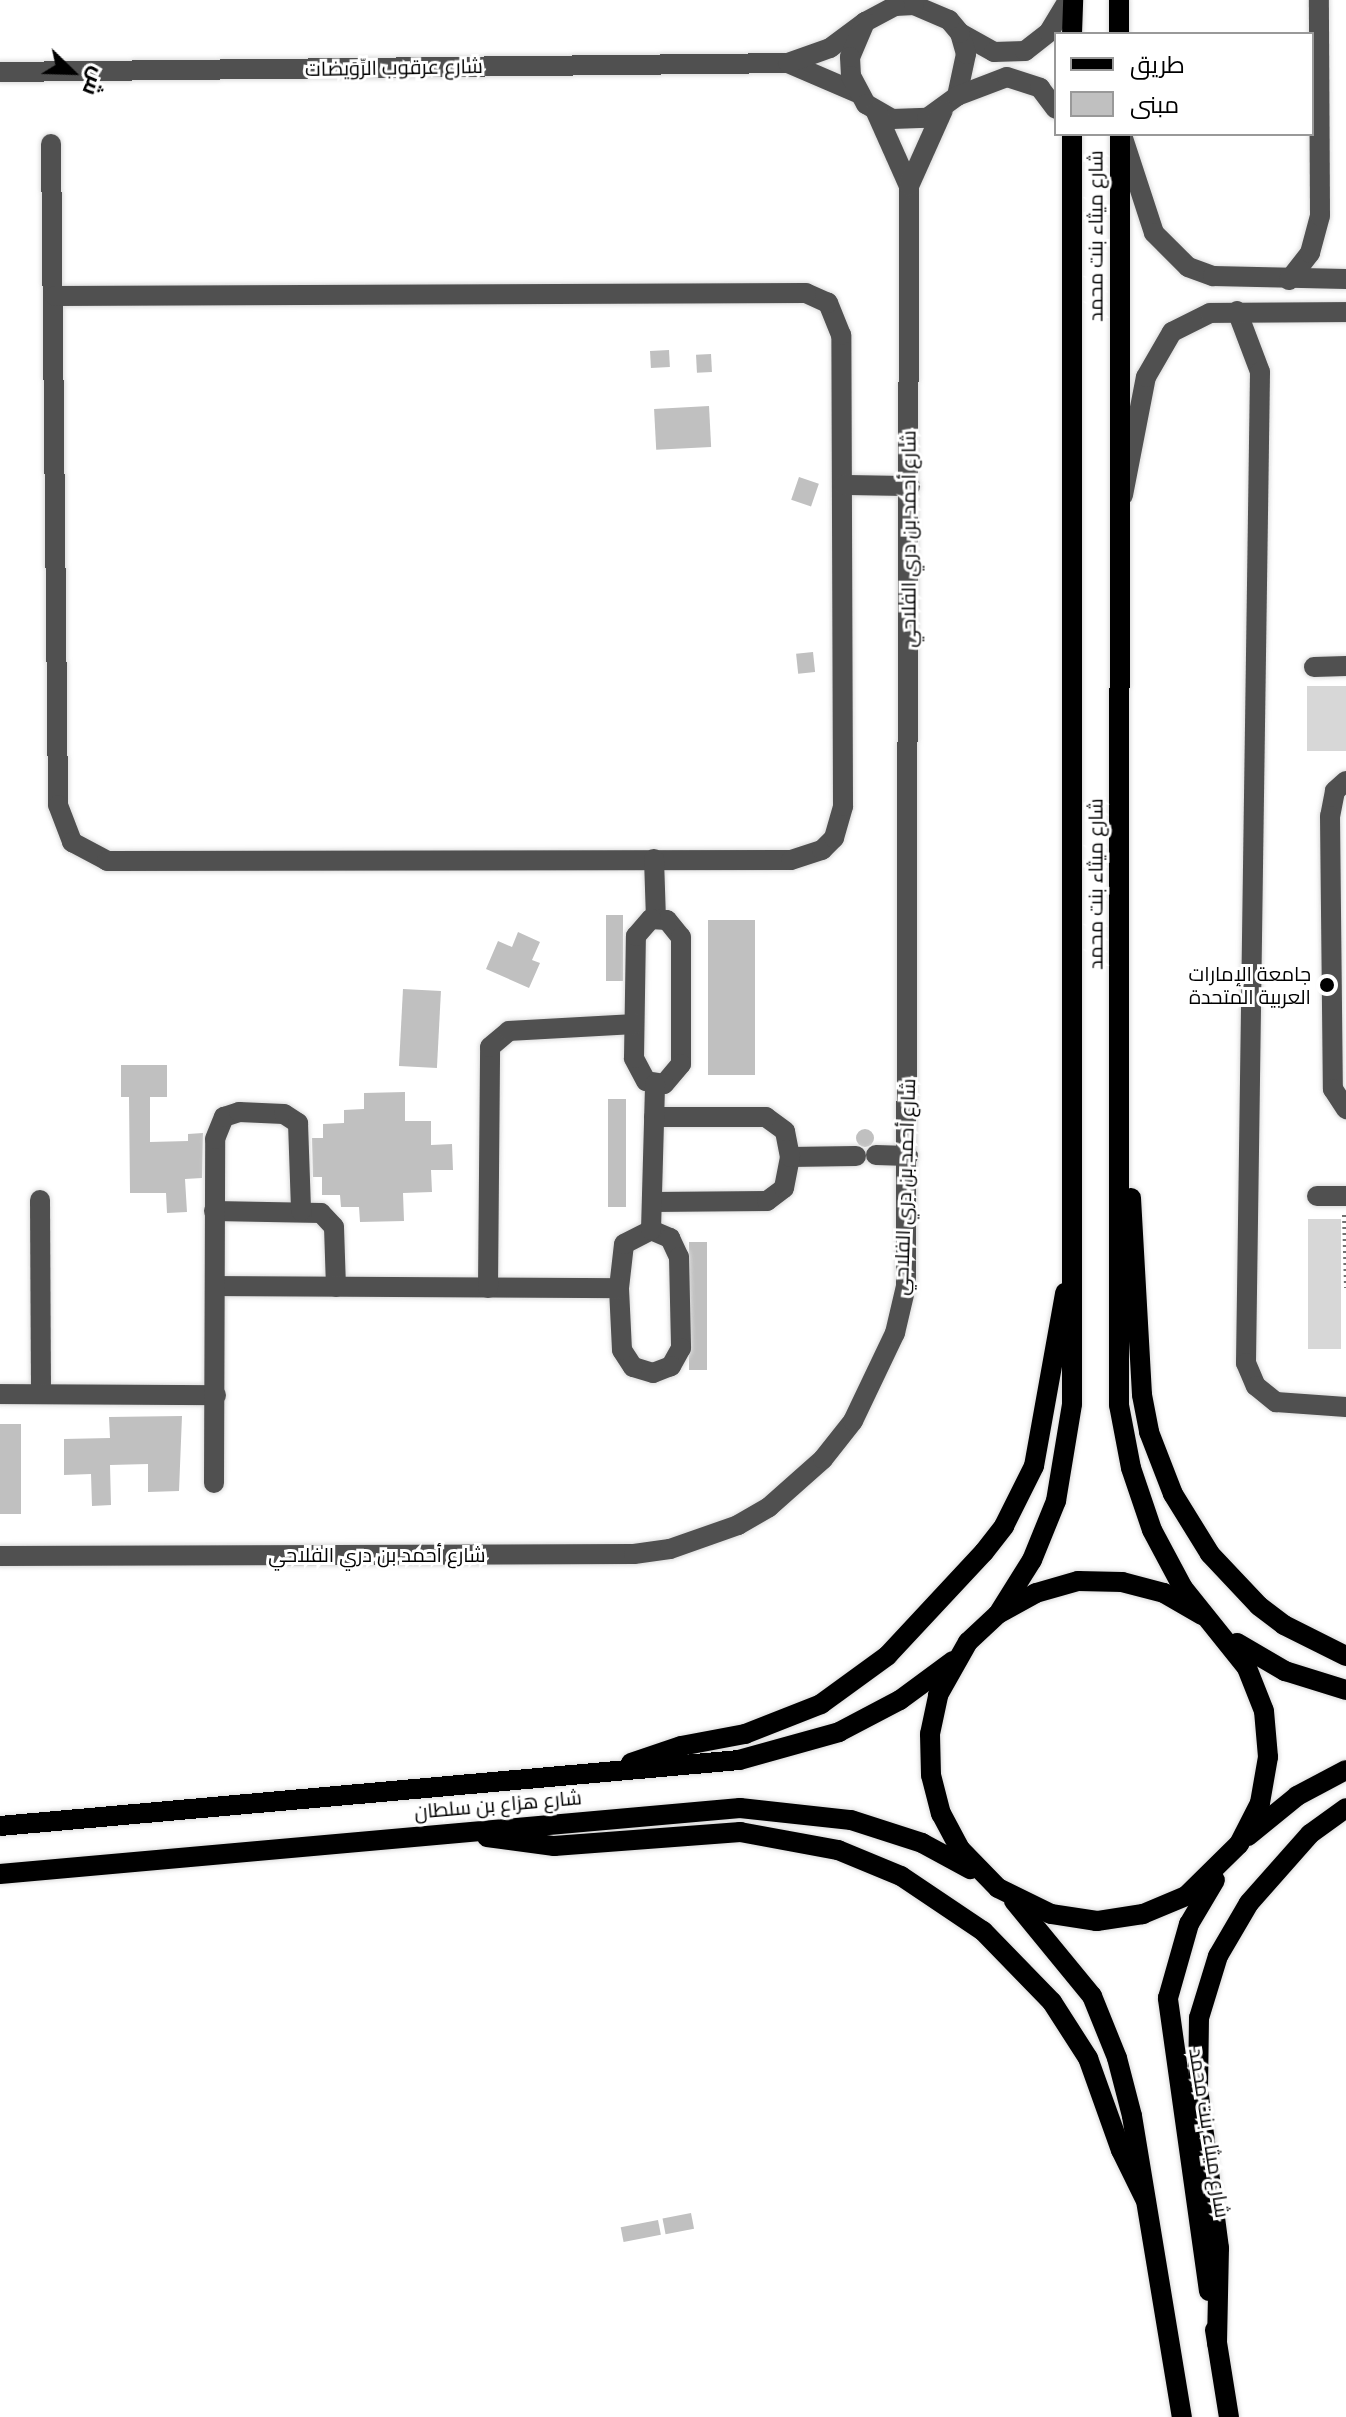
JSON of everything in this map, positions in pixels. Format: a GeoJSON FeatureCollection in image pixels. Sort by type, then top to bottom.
{"type":"FeatureCollection","features":[{"type":"Feature","properties":{"kind":"main road"},"geometry":{"type":"LineString","coordinates":[[1070,0],[1072,32]]}},
{"type":"Feature","properties":{"kind":"main road"},"geometry":{"type":"LineString","coordinates":[[1119,0],[1119,32]]}},
{"type":"Feature","properties":{"kind":"main road","name":"شارع ميثاء بنت محمد"},"geometry":{"type":"LineString","coordinates":[[998,1614],[1032,1560],[1064,1470],[1072,1404],[1072,136]]}},
{"type":"Feature","properties":{"kind":"main road","name":"شارع ميثاء بنت محمد"},"geometry":{"type":"LineString","coordinates":[[1121,136],[1119,1405],[1124,1435],[1152,1530],[1202,1615]]}},
{"type":"Feature","properties":{"kind":"main road"},"geometry":{"type":"LineString","coordinates":[[1120,1144],[1133,1211],[1142,1395],[1166,1479],[1186,1521],[1236,1584],[1284,1625],[1346,1656]]}},
{"type":"Feature","properties":{"kind":"main road"},"geometry":{"type":"LineString","coordinates":[[611,1772],[657,1752],[784,1721],[821,1704],[887,1656],[984,1552],[1004,1526],[1034,1466],[1059,1317],[1073,1271]]}},
{"type":"Feature","properties":{"kind":"main road"},"geometry":{"type":"LineString","coordinates":[[1346,1690],[1285,1671],[1164,1593],[1122,1582],[1078,1581],[1036,1593],[998,1614],[956,1659],[938,1695],[930,1734],[931,1775],[941,1814],[960,1849],[987,1879],[1009,1895],[1051,1914],[1097,1921],[1143,1914],[1186,1896],[1222,1866],[1239,1844],[1297,1796],[1346,1770]]}},
{"type":"Feature","properties":{"kind":"main road"},"geometry":{"type":"LineString","coordinates":[[1220,1631],[1247,1668],[1264,1711],[1268,1757],[1262,1787],[1239,1844]]}},
{"type":"Feature","properties":{"kind":"main road","name":"شارع هزاع بن سلطان"},"geometry":{"type":"LineString","coordinates":[[0,1826],[739,1760],[806,1744],[870,1717],[956,1659]]}},
{"type":"Feature","properties":{"kind":"main road"},"geometry":{"type":"LineString","coordinates":[[1217,2343],[1219,2248],[1198,2089],[1199,2018],[1218,1956],[1249,1903],[1310,1834],[1346,1808]]}},
{"type":"Feature","properties":{"kind":"main road","name":"شارع هزاع بن سلطان"},"geometry":{"type":"LineString","coordinates":[[0,1874],[459,1832],[777,1809],[887,1830],[987,1879]]}},
{"type":"Feature","properties":{"kind":"main road"},"geometry":{"type":"LineString","coordinates":[[459,1832],[554,1846],[706,1831],[751,1833],[838,1850],[901,1876],[983,1931],[1052,2002],[1088,2058],[1121,2150],[1145,2199]]}},
{"type":"Feature","properties":{"kind":"main road","name":"شارع ميثاء بنت محمد"},"geometry":{"type":"LineString","coordinates":[[1222,1866],[1189,1924],[1168,1998],[1229,2417]]}},
{"type":"Feature","properties":{"kind":"main road"},"geometry":{"type":"LineString","coordinates":[[1009,1895],[1071,1967],[1106,2028],[1125,2086],[1182,2417]]}},
{"type":"Feature","properties":{"kind":"street"},"geometry":{"type":"LineString","coordinates":[[934,0],[954,27],[965,73],[950,103]]}},
{"type":"Feature","properties":{"kind":"street"},"geometry":{"type":"LineString","coordinates":[[1054,106],[1040,88],[1007,77],[910,121],[876,112],[858,93],[850,57],[876,12],[914,5],[994,52],[1025,51],[1049,32],[1070,0]]}},
{"type":"Feature","properties":{"kind":"street"},"geometry":{"type":"LineString","coordinates":[[1289,280],[1310,253],[1320,216],[1319,0]]}},
{"type":"Feature","properties":{"kind":"street","name":"شارع عرقوب الرِّوَيضات"},"geometry":{"type":"LineString","coordinates":[[0,72],[788,63],[830,48],[876,12]]}},
{"type":"Feature","properties":{"kind":"street","name":"شارع عرقوب الرِّوَيضات"},"geometry":{"type":"LineString","coordinates":[[788,63],[858,93]]}},
{"type":"Feature","properties":{"kind":"street","name":"شارع أحمد بن دري الفلاحي"},"geometry":{"type":"LineString","coordinates":[[909,186],[950,103]]}},
{"type":"Feature","properties":{"kind":"street","name":"شارع أحمد بن دري الفلاحي"},"geometry":{"type":"LineString","coordinates":[[0,1556],[634,1554],[705,1539],[738,1525],[779,1500],[823,1459],[877,1379],[906,1286],[910,486],[909,186],[876,112]]}},
{"type":"Feature","properties":{"kind":"street"},"geometry":{"type":"LineString","coordinates":[[1122,136],[1147,218],[1174,258],[1213,276],[1346,279]]}},
{"type":"Feature","properties":{"kind":"street"},"geometry":{"type":"LineString","coordinates":[[51,144],[58,805],[72,842],[107,861],[791,860],[822,850],[834,838],[843,806],[843,485],[840,323],[828,303],[806,293],[55,296]]}},
{"type":"Feature","properties":{"kind":"street"},"geometry":{"type":"LineString","coordinates":[[1121,502],[1156,353],[1172,332],[1194,318],[1237,311],[1346,312]]}},
{"type":"Feature","properties":{"kind":"street"},"geometry":{"type":"LineString","coordinates":[[1237,311],[1248,330],[1260,372],[1246,1363],[1256,1386],[1276,1402],[1346,1407]]}},
{"type":"Feature","properties":{"kind":"street"},"geometry":{"type":"LineString","coordinates":[[843,485],[910,486]]}},
{"type":"Feature","properties":{"kind":"street"},"geometry":{"type":"LineString","coordinates":[[1314,667],[1346,666]]}},
{"type":"Feature","properties":{"kind":"street"},"geometry":{"type":"LineString","coordinates":[[1346,781],[1330,803],[1333,1089],[1346,1109]]}},
{"type":"Feature","properties":{"kind":"street"},"geometry":{"type":"LineString","coordinates":[[654,859],[656,919]]}},
{"type":"Feature","properties":{"kind":"street"},"geometry":{"type":"LineString","coordinates":[[656,919],[674,924],[681,937],[681,1064],[672,1079],[655,1084],[635,1067],[634,1024],[636,936],[644,923],[656,919]]}},
{"type":"Feature","properties":{"kind":"street"},"geometry":{"type":"LineString","coordinates":[[488,1288],[490,1047],[509,1031],[634,1024]]}},
{"type":"Feature","properties":{"kind":"street"},"geometry":{"type":"LineString","coordinates":[[651,1230],[655,1084]]}},
{"type":"Feature","properties":{"kind":"street"},"geometry":{"type":"LineString","coordinates":[[214,1483],[215,1131],[224,1117],[239,1112],[284,1114],[298,1123],[301,1211]]}},
{"type":"Feature","properties":{"kind":"street"},"geometry":{"type":"LineString","coordinates":[[652,1202],[767,1201],[784,1188],[790,1157],[785,1131],[766,1117],[654,1117]]}},
{"type":"Feature","properties":{"kind":"street"},"geometry":{"type":"LineString","coordinates":[[790,1157],[908,1156]]}},
{"type":"Feature","properties":{"kind":"street"},"geometry":{"type":"LineString","coordinates":[[1317,1196],[1345,1196]]}},
{"type":"Feature","properties":{"kind":"street"},"geometry":{"type":"LineString","coordinates":[[40,1200],[41,1394]]}},
{"type":"Feature","properties":{"kind":"street"},"geometry":{"type":"LineString","coordinates":[[214,1211],[321,1213],[334,1227],[336,1287]]}},
{"type":"Feature","properties":{"kind":"street"},"geometry":{"type":"LineString","coordinates":[[651,1230],[670,1238],[679,1257],[681,1348],[671,1366],[653,1373],[626,1360],[619,1288],[624,1244],[651,1230]]}},
{"type":"Feature","properties":{"kind":"street"},"geometry":{"type":"LineString","coordinates":[[216,1286],[619,1288]]}},
{"type":"Feature","properties":{"kind":"street"},"geometry":{"type":"LineString","coordinates":[[0,1394],[216,1395]]}},
{"type":"Feature","properties":{"kind":"path"},"geometry":{"type":"LineString","coordinates":[[1345,1196],[1346,1288]]}},
{"type":"Feature","properties":{"kind":"shaded area"},"geometry":{"type":"Polygon","coordinates":[[[1307,686],[1346,686],[1346,751],[1307,751],[1307,686]]]}},
{"type":"Feature","properties":{"kind":"shaded area"},"geometry":{"type":"Polygon","coordinates":[[[1308,1219],[1341,1219],[1341,1349],[1308,1349],[1308,1219]]]}},
{"type":"Feature","properties":{"kind":"building"},"geometry":{"type":"Polygon","coordinates":[[[669,350],[670,367],[651,368],[650,351],[669,350]]]}},
{"type":"Feature","properties":{"kind":"building"},"geometry":{"type":"Polygon","coordinates":[[[711,354],[712,372],[697,373],[696,355],[711,354]]]}},
{"type":"Feature","properties":{"kind":"building"},"geometry":{"type":"Polygon","coordinates":[[[709,406],[711,447],[656,450],[654,409],[709,406]]]}},
{"type":"Feature","properties":{"kind":"building"},"geometry":{"type":"Polygon","coordinates":[[[799,477],[819,484],[811,507],[791,500],[799,477]]]}},
{"type":"Feature","properties":{"kind":"building"},"geometry":{"type":"Polygon","coordinates":[[[813,652],[815,672],[798,674],[796,654],[813,652]]]}},
{"type":"Feature","properties":{"kind":"building"},"geometry":{"type":"Polygon","coordinates":[[[606,915],[623,915],[623,981],[606,981],[606,915]]]}},
{"type":"Feature","properties":{"kind":"building"},"geometry":{"type":"Polygon","coordinates":[[[708,920],[755,920],[755,1075],[708,1075],[708,920]]]}},
{"type":"Feature","properties":{"kind":"building"},"geometry":{"type":"Polygon","coordinates":[[[518,932],[540,942],[532,960],[540,963],[529,988],[486,969],[498,941],[512,947],[518,932]]]}},
{"type":"Feature","properties":{"kind":"building"},"geometry":{"type":"Polygon","coordinates":[[[403,989],[441,991],[437,1068],[399,1066],[403,989]]]}},
{"type":"Feature","properties":{"kind":"building"},"geometry":{"type":"Polygon","coordinates":[[[121,1065],[167,1065],[167,1097],[150,1097],[150,1142],[188,1141],[188,1134],[203,1133],[202,1178],[185,1179],[187,1212],[167,1213],[166,1193],[130,1193],[129,1097],[121,1097],[121,1065]]]}},
{"type":"Feature","properties":{"kind":"building"},"geometry":{"type":"Polygon","coordinates":[[[405,1092],[405,1121],[431,1121],[431,1145],[452,1144],[453,1170],[431,1170],[432,1192],[403,1193],[404,1221],[360,1222],[359,1207],[341,1207],[340,1195],[322,1195],[322,1177],[313,1177],[312,1138],[323,1138],[323,1124],[344,1123],[344,1110],[364,1109],[364,1093],[405,1092]]]}},
{"type":"Feature","properties":{"kind":"building"},"geometry":{"type":"Polygon","coordinates":[[[608,1099],[626,1099],[626,1207],[608,1207],[608,1099]]]}},
{"type":"Feature","properties":{"kind":"building"},"geometry":{"type":"Polygon","coordinates":[[[861,1129],[869,1129],[874,1138],[872,1145],[861,1147],[856,1142],[856,1134],[861,1129]]]}},
{"type":"Feature","properties":{"kind":"building"},"geometry":{"type":"Polygon","coordinates":[[[689,1242],[707,1242],[707,1370],[689,1370],[689,1242]]]}},
{"type":"Feature","properties":{"kind":"building"},"geometry":{"type":"Polygon","coordinates":[[[182,1416],[179,1491],[148,1492],[148,1464],[110,1465],[111,1505],[92,1506],[91,1474],[64,1475],[64,1439],[110,1438],[109,1417],[182,1416]]]}},
{"type":"Feature","properties":{"kind":"building"},"geometry":{"type":"Polygon","coordinates":[[[0,1424],[21,1424],[21,1514],[0,1514],[0,1424]]]}},
{"type":"Feature","properties":{"kind":"building"},"geometry":{"type":"Polygon","coordinates":[[[691,2213],[694,2229],[666,2234],[663,2219],[691,2213]]]}},
{"type":"Feature","properties":{"kind":"building"},"geometry":{"type":"Polygon","coordinates":[[[658,2220],[661,2235],[624,2242],[621,2227],[658,2220]]]}},
{"type":"Feature","properties":{"kind":"place","name":"جامعة الإمارات العربية المتحدة"},"geometry":{"type":"Point","coordinates":[1327,985]}}]}
